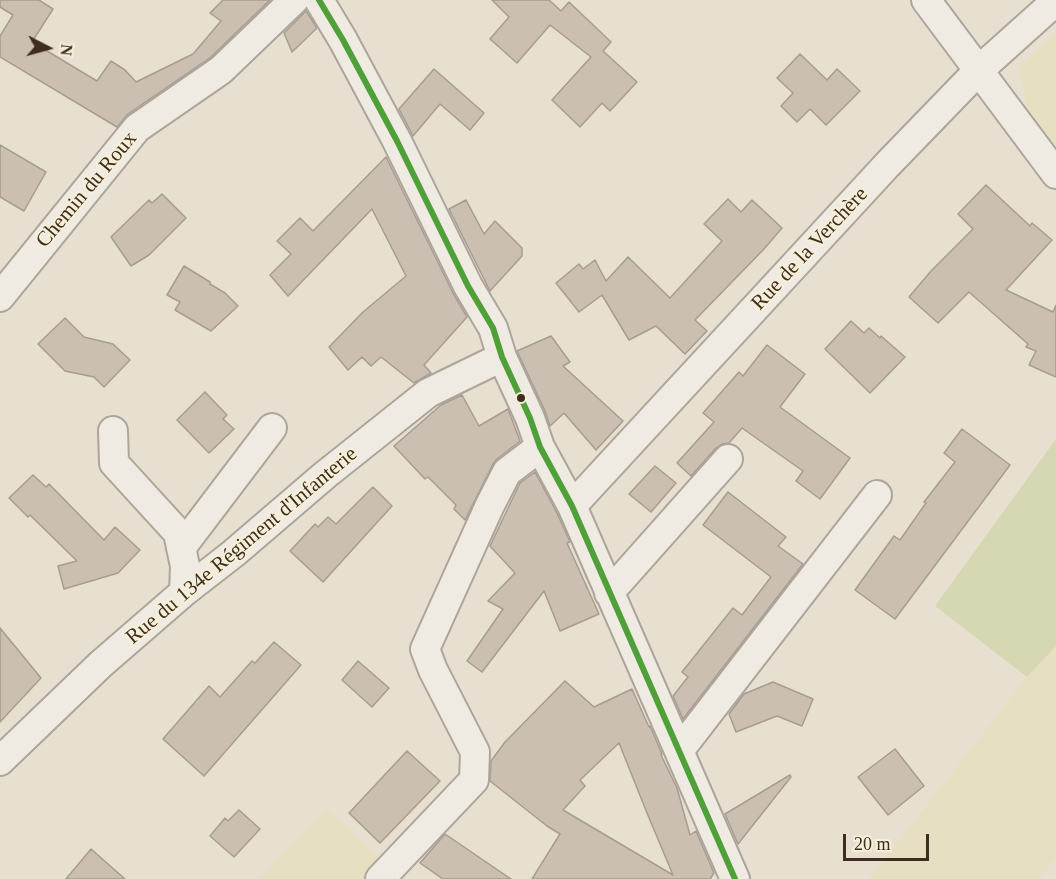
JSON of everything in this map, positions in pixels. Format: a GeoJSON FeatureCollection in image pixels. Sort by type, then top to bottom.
{"type":"FeatureCollection","features":[{"type":"Feature","properties":{"kind":"street","name":"Chemin du Roux"},"geometry":{"type":"LineString","coordinates":[[0,297],[137,128],[221,69],[294,0]]}},
{"type":"Feature","properties":{"kind":"street"},"geometry":{"type":"LineString","coordinates":[[319,0],[386,121],[468,286],[493,328],[502,357],[530,418],[540,447],[572,506],[735,879]]}},
{"type":"Feature","properties":{"kind":"street"},"geometry":{"type":"LineString","coordinates":[[926,0],[1056,174]]}},
{"type":"Feature","properties":{"kind":"street","name":"Rue de la Verchère"},"geometry":{"type":"LineString","coordinates":[[572,506],[888,164],[978,71],[1056,1]]}},
{"type":"Feature","properties":{"kind":"street","name":"Rue du 134e Régiment d'Infanterie"},"geometry":{"type":"LineString","coordinates":[[0,761],[101,664],[183,592],[234,553],[325,475],[428,393],[502,357]]}},
{"type":"Feature","properties":{"kind":"street"},"geometry":{"type":"LineString","coordinates":[[181,548],[272,428]]}},
{"type":"Feature","properties":{"kind":"street"},"geometry":{"type":"LineString","coordinates":[[113,431],[114,463],[178,533],[185,566],[183,592]]}},
{"type":"Feature","properties":{"kind":"street"},"geometry":{"type":"LineString","coordinates":[[380,879],[474,780],[475,752],[425,650],[507,472],[540,447]]}},
{"type":"Feature","properties":{"kind":"street"},"geometry":{"type":"LineString","coordinates":[[609,593],[728,459]]}},
{"type":"Feature","properties":{"kind":"street"},"geometry":{"type":"LineString","coordinates":[[679,751],[877,495]]}},
{"type":"Feature","properties":{"kind":"shaded area"},"geometry":{"type":"Polygon","coordinates":[[[1056,31],[1056,149],[1027,109],[1019,67],[1056,31]]]}},
{"type":"Feature","properties":{"kind":"shaded area"},"geometry":{"type":"Polygon","coordinates":[[[1056,646],[1056,858],[1039,879],[869,879],[1027,677],[1056,646]]]}},
{"type":"Feature","properties":{"kind":"shaded area"},"geometry":{"type":"Polygon","coordinates":[[[326,809],[386,863],[371,879],[259,879],[326,809]]]}},
{"type":"Feature","properties":{"kind":"green space"},"geometry":{"type":"Polygon","coordinates":[[[1056,439],[1056,646],[1027,677],[935,606],[1056,439]]]}},
{"type":"Feature","properties":{"kind":"building"},"geometry":{"type":"Polygon","coordinates":[[[0,0],[39,0],[53,9],[32,42],[97,81],[111,61],[125,70],[136,82],[193,54],[221,21],[210,13],[223,0],[270,0],[211,57],[128,114],[117,127],[0,57],[0,36],[13,15],[0,7],[0,0]]]}},
{"type":"Feature","properties":{"kind":"building"},"geometry":{"type":"Polygon","coordinates":[[[492,0],[549,0],[561,11],[569,2],[611,42],[603,51],[637,82],[610,111],[602,103],[580,127],[552,100],[591,57],[550,25],[517,63],[490,39],[509,17],[492,0]]]}},
{"type":"Feature","properties":{"kind":"building"},"geometry":{"type":"Polygon","coordinates":[[[306,11],[317,28],[292,52],[284,33],[306,11]]]}},
{"type":"Feature","properties":{"kind":"building"},"geometry":{"type":"Polygon","coordinates":[[[800,54],[827,80],[837,69],[860,91],[826,125],[810,109],[797,122],[781,106],[793,93],[777,78],[800,54]]]}},
{"type":"Feature","properties":{"kind":"building"},"geometry":{"type":"Polygon","coordinates":[[[434,69],[484,113],[470,130],[440,104],[413,136],[399,109],[434,69]]]}},
{"type":"Feature","properties":{"kind":"building"},"geometry":{"type":"Polygon","coordinates":[[[0,145],[46,172],[24,211],[0,197],[0,145]]]}},
{"type":"Feature","properties":{"kind":"building"},"geometry":{"type":"Polygon","coordinates":[[[386,157],[467,317],[424,365],[431,373],[414,383],[381,357],[371,366],[362,357],[348,370],[329,347],[363,312],[406,276],[372,209],[288,296],[270,275],[291,254],[277,241],[300,218],[313,231],[386,157]]]}},
{"type":"Feature","properties":{"kind":"building"},"geometry":{"type":"Polygon","coordinates":[[[986,185],[1030,226],[1032,223],[1052,240],[1006,290],[1053,312],[1056,305],[1056,377],[1029,365],[1036,351],[1026,347],[1028,344],[969,292],[938,323],[909,297],[973,229],[958,214],[986,185]]]}},
{"type":"Feature","properties":{"kind":"building"},"geometry":{"type":"Polygon","coordinates":[[[162,194],[186,218],[149,255],[131,266],[111,237],[149,200],[152,203],[162,194]]]}},
{"type":"Feature","properties":{"kind":"building"},"geometry":{"type":"Polygon","coordinates":[[[728,199],[741,212],[752,200],[782,228],[695,320],[707,331],[685,354],[656,326],[629,340],[602,295],[579,312],[556,283],[579,264],[583,269],[595,260],[606,281],[628,257],[670,298],[722,241],[704,224],[728,199]]]}},
{"type":"Feature","properties":{"kind":"building"},"geometry":{"type":"Polygon","coordinates":[[[466,200],[484,234],[495,221],[522,248],[522,256],[490,291],[449,209],[466,200]]]}},
{"type":"Feature","properties":{"kind":"building"},"geometry":{"type":"Polygon","coordinates":[[[184,266],[225,293],[238,306],[211,331],[175,310],[180,302],[167,295],[184,266]]]}},
{"type":"Feature","properties":{"kind":"building"},"geometry":{"type":"Polygon","coordinates":[[[65,318],[84,337],[113,344],[130,360],[104,387],[94,377],[65,371],[38,344],[65,318]]]}},
{"type":"Feature","properties":{"kind":"building"},"geometry":{"type":"Polygon","coordinates":[[[851,321],[864,333],[869,328],[880,338],[881,336],[905,357],[870,393],[825,349],[851,321]]]}},
{"type":"Feature","properties":{"kind":"building"},"geometry":{"type":"Polygon","coordinates":[[[551,336],[570,362],[563,366],[623,421],[596,450],[564,413],[550,426],[517,351],[551,336]]]}},
{"type":"Feature","properties":{"kind":"building"},"geometry":{"type":"Polygon","coordinates":[[[767,345],[805,374],[780,407],[850,458],[820,499],[796,481],[803,471],[742,428],[729,443],[716,448],[691,476],[677,463],[714,422],[703,413],[739,372],[743,376],[767,345]]]}},
{"type":"Feature","properties":{"kind":"building"},"geometry":{"type":"Polygon","coordinates":[[[205,392],[227,415],[223,419],[234,429],[209,453],[177,420],[205,392]]]}},
{"type":"Feature","properties":{"kind":"building"},"geometry":{"type":"Polygon","coordinates":[[[462,395],[479,426],[508,409],[520,441],[493,464],[465,520],[454,509],[456,505],[428,477],[425,479],[394,446],[441,405],[462,395]]]}},
{"type":"Feature","properties":{"kind":"building"},"geometry":{"type":"Polygon","coordinates":[[[962,429],[1010,465],[895,619],[855,590],[894,536],[900,540],[926,503],[924,502],[955,462],[944,453],[962,429]]]}},
{"type":"Feature","properties":{"kind":"building"},"geometry":{"type":"Polygon","coordinates":[[[655,466],[676,483],[651,512],[629,494],[655,466]]]}},
{"type":"Feature","properties":{"kind":"building"},"geometry":{"type":"Polygon","coordinates":[[[535,472],[557,513],[570,542],[567,543],[599,614],[560,631],[544,591],[482,672],[467,661],[503,609],[488,601],[515,573],[490,546],[520,483],[535,472]]]}},
{"type":"Feature","properties":{"kind":"building"},"geometry":{"type":"Polygon","coordinates":[[[33,475],[46,487],[49,484],[104,540],[115,527],[140,550],[118,573],[64,589],[58,566],[77,561],[30,515],[28,517],[9,498],[33,475]]]}},
{"type":"Feature","properties":{"kind":"building"},"geometry":{"type":"Polygon","coordinates":[[[373,487],[392,506],[323,582],[290,551],[315,524],[318,527],[328,517],[336,524],[373,487]]]}},
{"type":"Feature","properties":{"kind":"building"},"geometry":{"type":"Polygon","coordinates":[[[728,492],[786,537],[778,546],[803,564],[683,719],[673,696],[688,677],[682,672],[733,608],[742,615],[771,577],[703,525],[728,492]]]}},
{"type":"Feature","properties":{"kind":"building"},"geometry":{"type":"Polygon","coordinates":[[[0,628],[41,678],[0,722],[0,628]]]}},
{"type":"Feature","properties":{"kind":"building"},"geometry":{"type":"Polygon","coordinates":[[[274,642],[301,665],[204,776],[163,739],[209,686],[220,697],[252,661],[255,663],[274,642]]]}},
{"type":"Feature","properties":{"kind":"building"},"geometry":{"type":"Polygon","coordinates":[[[358,661],[389,688],[372,707],[342,680],[358,661]]]}},
{"type":"Feature","properties":{"kind":"building"},"geometry":{"type":"Polygon","coordinates":[[[565,681],[594,707],[632,689],[677,788],[690,835],[696,831],[714,873],[710,879],[532,879],[560,834],[490,781],[491,761],[505,742],[565,681]],[[619,743],[580,780],[585,786],[563,810],[673,875],[619,743]]]}},
{"type":"Feature","properties":{"kind":"building"},"geometry":{"type":"Polygon","coordinates":[[[773,682],[813,699],[802,726],[777,716],[736,732],[729,714],[744,694],[773,682]]]}},
{"type":"Feature","properties":{"kind":"building"},"geometry":{"type":"Polygon","coordinates":[[[895,749],[924,786],[888,815],[858,777],[895,749]]]}},
{"type":"Feature","properties":{"kind":"building"},"geometry":{"type":"Polygon","coordinates":[[[407,751],[440,781],[380,843],[349,813],[407,751]]]}},
{"type":"Feature","properties":{"kind":"building"},"geometry":{"type":"Polygon","coordinates":[[[790,775],[791,777],[738,844],[725,814],[790,775]]]}},
{"type":"Feature","properties":{"kind":"building"},"geometry":{"type":"Polygon","coordinates":[[[239,810],[260,829],[234,857],[210,836],[225,818],[228,821],[239,810]]]}},
{"type":"Feature","properties":{"kind":"building"},"geometry":{"type":"Polygon","coordinates":[[[445,834],[511,879],[443,879],[420,863],[445,834]]]}},
{"type":"Feature","properties":{"kind":"building"},"geometry":{"type":"Polygon","coordinates":[[[91,849],[125,879],[66,879],[91,849]]]}},
{"type":"Feature","properties":{"kind":"transit line"},"geometry":{"type":"LineString","coordinates":[[319,0],[397,141],[468,286],[493,328],[502,357],[530,418],[540,447],[572,506],[735,879]]}}]}
